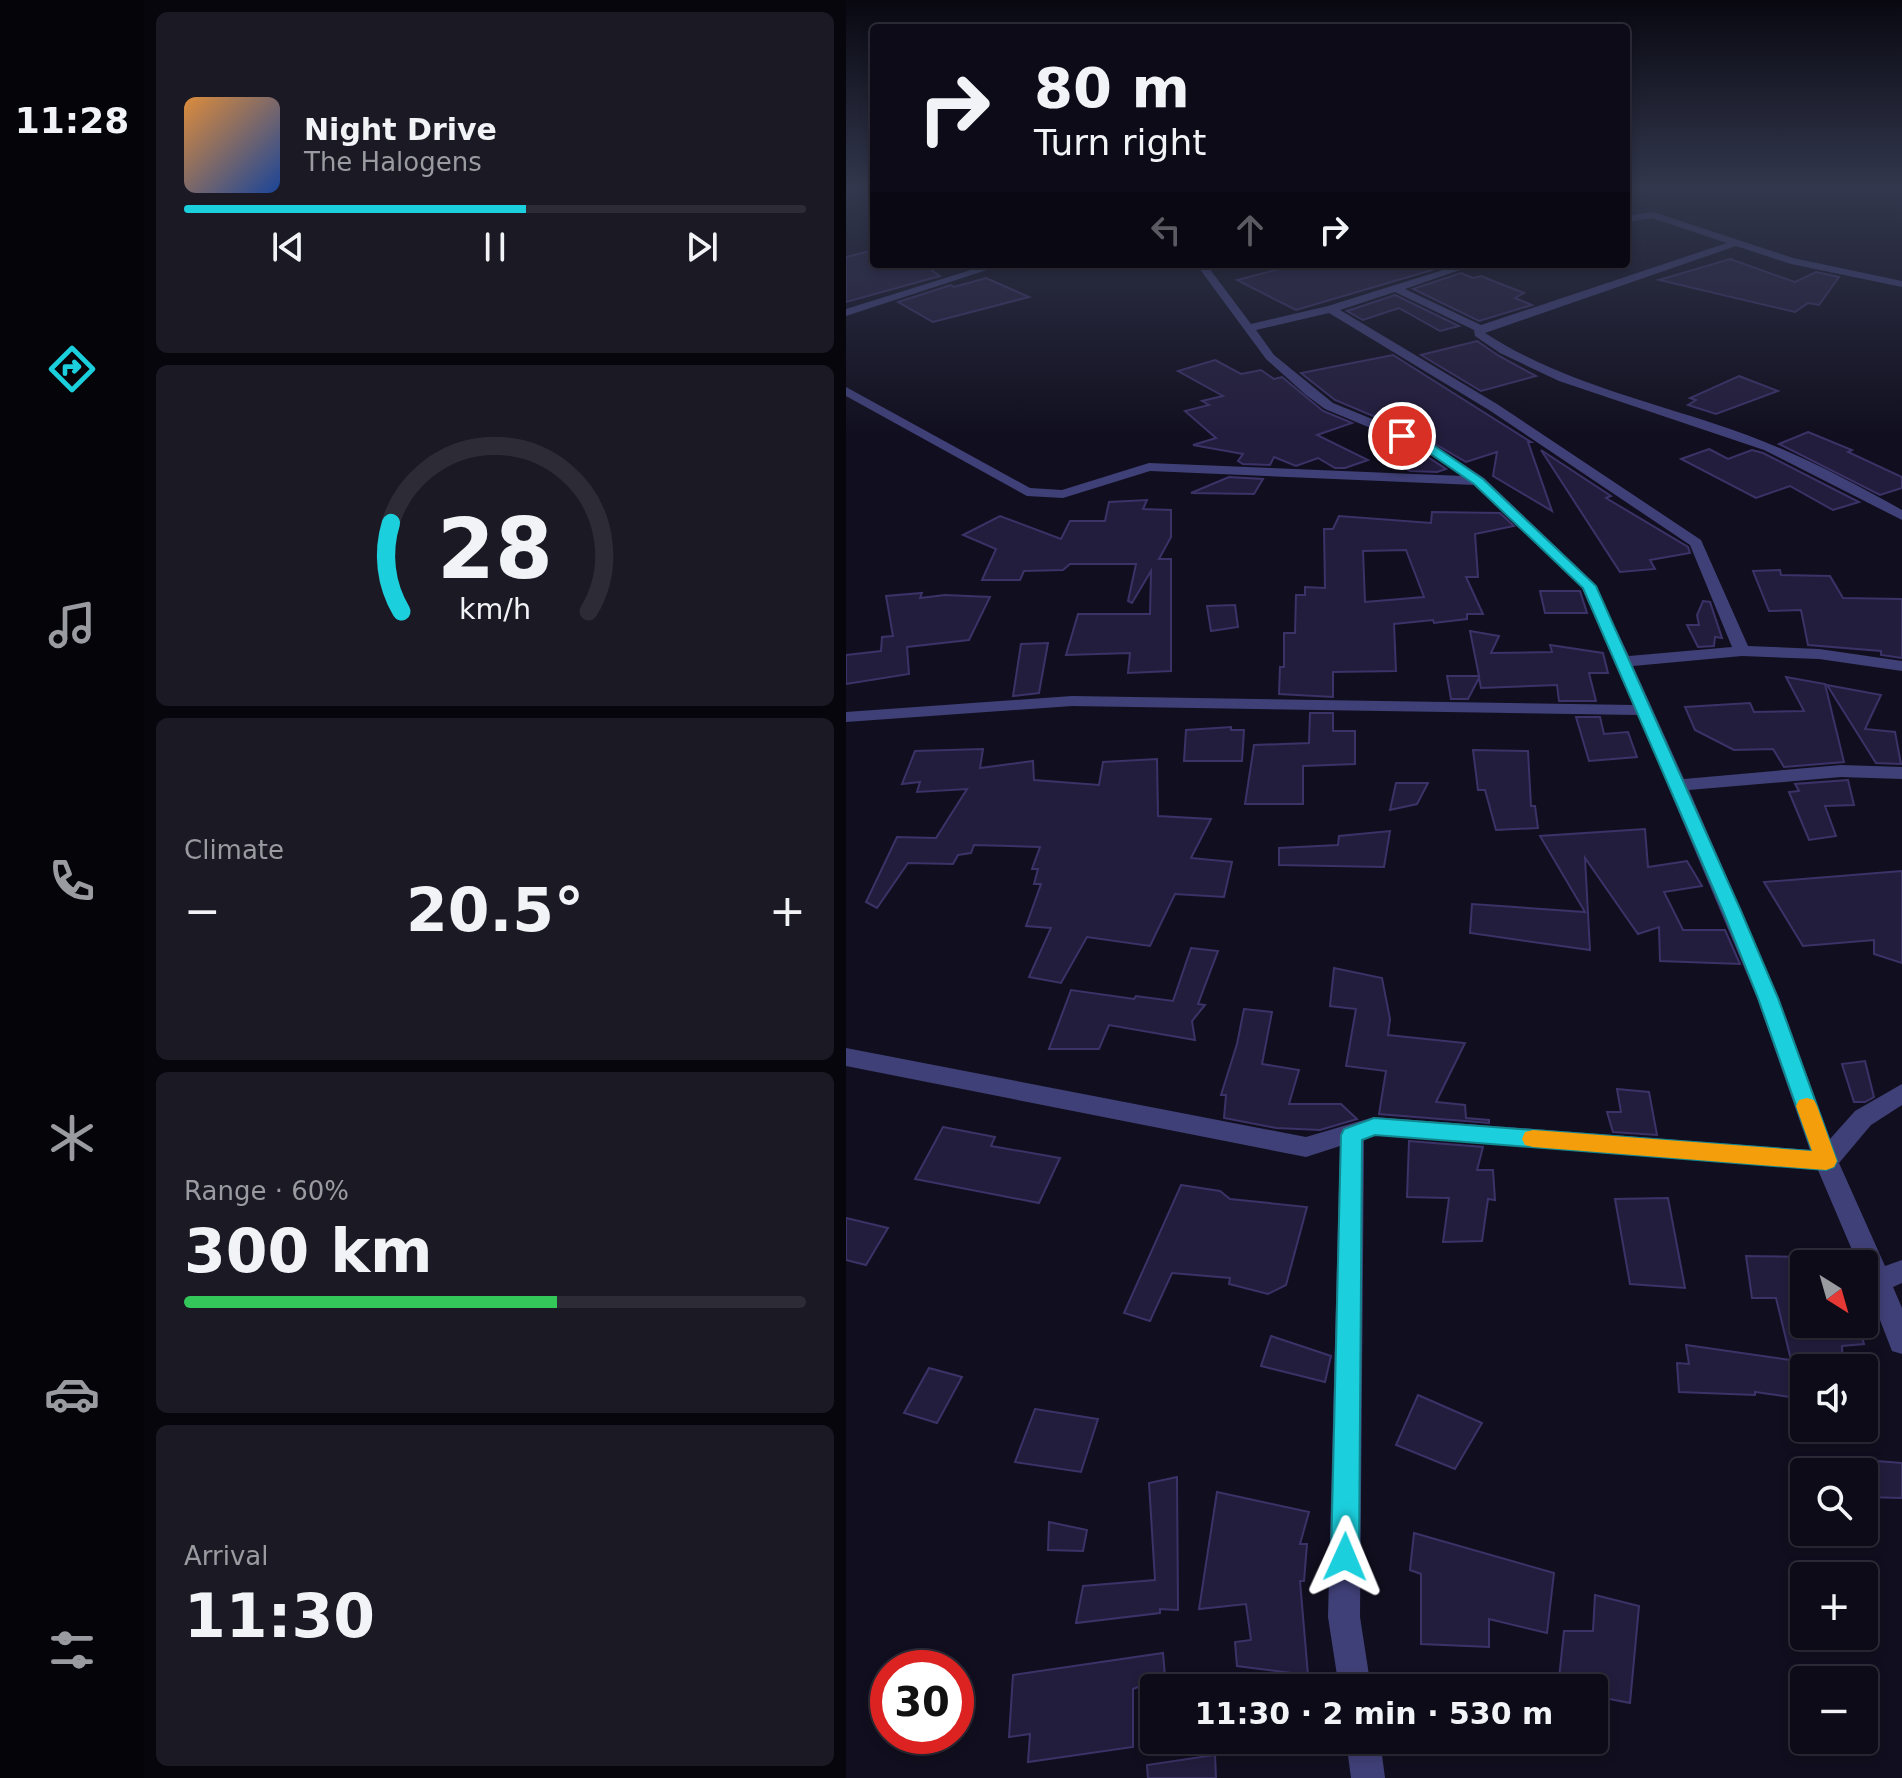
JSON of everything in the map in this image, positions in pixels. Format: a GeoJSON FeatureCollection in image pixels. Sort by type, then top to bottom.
{"type":"FeatureCollection","features":[{"type":"Feature","properties":{"kind":"street"},"geometry":{"type":"LineString","coordinates":[[846,313],[981,270]]}},
{"type":"Feature","properties":{"kind":"street"},"geometry":{"type":"LineString","coordinates":[[1206,270],[1270,357],[1329,406],[1426,446],[1479,481],[1589,586],[1768,998],[1826,1161],[1890,1276],[1902,1342]]}},
{"type":"Feature","properties":{"kind":"street"},"geometry":{"type":"LineString","coordinates":[[1250,328],[1331,309],[1451,270]]}},
{"type":"Feature","properties":{"kind":"street"},"geometry":{"type":"LineString","coordinates":[[1393,287],[1480,329],[1656,270]]}},
{"type":"Feature","properties":{"kind":"street"},"geometry":{"type":"LineString","coordinates":[[1834,270],[1902,284]]}},
{"type":"Feature","properties":{"kind":"street"},"geometry":{"type":"LineString","coordinates":[[1331,309],[1493,407],[1696,543],[1742,651]]}},
{"type":"Feature","properties":{"kind":"street"},"geometry":{"type":"LineString","coordinates":[[1480,329],[1479,334],[1488,341],[1547,371],[1724,431],[1826,472],[1902,516]]}},
{"type":"Feature","properties":{"kind":"street"},"geometry":{"type":"LineString","coordinates":[[846,391],[1027,492],[1063,494],[1149,467],[1479,481]]}},
{"type":"Feature","properties":{"kind":"street"},"geometry":{"type":"LineString","coordinates":[[1870,497],[1902,505]]}},
{"type":"Feature","properties":{"kind":"street"},"geometry":{"type":"LineString","coordinates":[[1622,662],[1742,651],[1819,654],[1902,666]]}},
{"type":"Feature","properties":{"kind":"street"},"geometry":{"type":"LineString","coordinates":[[846,717],[1072,701],[1642,710]]}},
{"type":"Feature","properties":{"kind":"street"},"geometry":{"type":"LineString","coordinates":[[1677,785],[1841,771],[1902,773]]}},
{"type":"Feature","properties":{"kind":"street"},"geometry":{"type":"LineString","coordinates":[[846,1057],[1306,1147],[1374,1126],[1826,1161]]}},
{"type":"Feature","properties":{"kind":"street"},"geometry":{"type":"LineString","coordinates":[[1826,1161],[1863,1118],[1902,1093]]}},
{"type":"Feature","properties":{"kind":"street"},"geometry":{"type":"LineString","coordinates":[[1352,1135],[1344,1617],[1353,1674]]}},
{"type":"Feature","properties":{"kind":"street"},"geometry":{"type":"LineString","coordinates":[[1365,1754],[1368,1778]]}},
{"type":"Feature","properties":{"kind":"building"},"geometry":{"type":"Polygon","coordinates":[[[846,270],[931,270],[940,276],[846,302],[846,270]]]}},
{"type":"Feature","properties":{"kind":"building"},"geometry":{"type":"Polygon","coordinates":[[[1276,270],[1432,270],[1296,310],[1237,280],[1276,270]]]}},
{"type":"Feature","properties":{"kind":"building"},"geometry":{"type":"Polygon","coordinates":[[[1693,270],[1761,270],[1795,282],[1816,272],[1839,277],[1819,305],[1808,303],[1795,312],[1659,280],[1693,270]]]}},
{"type":"Feature","properties":{"kind":"building"},"geometry":{"type":"Polygon","coordinates":[[[1461,273],[1473,278],[1481,276],[1524,293],[1515,298],[1532,305],[1479,321],[1413,289],[1461,273]]]}},
{"type":"Feature","properties":{"kind":"building"},"geometry":{"type":"Polygon","coordinates":[[[986,278],[1029,297],[933,322],[898,302],[951,285],[954,287],[986,278]]]}},
{"type":"Feature","properties":{"kind":"building"},"geometry":{"type":"Polygon","coordinates":[[[1395,295],[1459,326],[1440,331],[1399,308],[1363,320],[1347,311],[1395,295]]]}},
{"type":"Feature","properties":{"kind":"building"},"geometry":{"type":"Polygon","coordinates":[[[1477,341],[1536,376],[1481,391],[1421,355],[1477,341]]]}},
{"type":"Feature","properties":{"kind":"building"},"geometry":{"type":"Polygon","coordinates":[[[1393,355],[1531,442],[1528,442],[1552,511],[1493,476],[1497,452],[1466,462],[1382,413],[1373,416],[1335,400],[1301,373],[1393,355]]]}},
{"type":"Feature","properties":{"kind":"building"},"geometry":{"type":"Polygon","coordinates":[[[1215,360],[1241,374],[1261,370],[1274,379],[1282,377],[1323,411],[1352,423],[1317,435],[1368,460],[1345,468],[1335,468],[1318,458],[1296,466],[1274,457],[1270,465],[1243,464],[1238,461],[1243,454],[1193,445],[1216,438],[1185,411],[1209,405],[1202,401],[1223,396],[1178,371],[1215,360]]]}},
{"type":"Feature","properties":{"kind":"building"},"geometry":{"type":"Polygon","coordinates":[[[1739,376],[1778,391],[1716,414],[1688,405],[1696,400],[1690,398],[1739,376]]]}},
{"type":"Feature","properties":{"kind":"building"},"geometry":{"type":"Polygon","coordinates":[[[1808,432],[1852,450],[1848,452],[1902,477],[1902,488],[1880,495],[1779,444],[1808,432]]]}},
{"type":"Feature","properties":{"kind":"building"},"geometry":{"type":"Polygon","coordinates":[[[1709,449],[1728,459],[1752,450],[1763,453],[1859,502],[1833,510],[1790,486],[1756,498],[1681,459],[1709,449]]]}},
{"type":"Feature","properties":{"kind":"building"},"geometry":{"type":"Polygon","coordinates":[[[1415,450],[1446,469],[1437,472],[1410,471],[1387,458],[1415,450]]]}},
{"type":"Feature","properties":{"kind":"building"},"geometry":{"type":"Polygon","coordinates":[[[1541,450],[1611,496],[1606,498],[1688,547],[1690,553],[1650,560],[1655,569],[1620,572],[1541,450]]]}},
{"type":"Feature","properties":{"kind":"building"},"geometry":{"type":"Polygon","coordinates":[[[1229,477],[1263,479],[1254,494],[1191,493],[1229,477]]]}},
{"type":"Feature","properties":{"kind":"building"},"geometry":{"type":"Polygon","coordinates":[[[1147,500],[1143,509],[1171,510],[1171,537],[1159,559],[1171,559],[1171,671],[1128,673],[1130,653],[1066,655],[1078,614],[1150,614],[1151,571],[1132,603],[1128,601],[1136,564],[1070,564],[1063,570],[1024,571],[1020,580],[982,580],[996,549],[963,535],[1000,516],[1061,539],[1070,521],[1105,521],[1109,502],[1147,500]]]}},
{"type":"Feature","properties":{"kind":"building"},"geometry":{"type":"Polygon","coordinates":[[[1432,512],[1500,513],[1514,526],[1475,534],[1478,577],[1466,577],[1483,614],[1467,614],[1467,619],[1434,623],[1433,620],[1394,624],[1396,671],[1333,672],[1333,697],[1279,694],[1280,667],[1284,667],[1284,633],[1295,633],[1296,595],[1305,595],[1305,587],[1325,588],[1324,529],[1333,529],[1339,516],[1431,523],[1432,512]],[[1406,550],[1363,551],[1365,602],[1424,597],[1406,550]]]}},
{"type":"Feature","properties":{"kind":"building"},"geometry":{"type":"Polygon","coordinates":[[[1780,570],[1781,575],[1830,576],[1843,598],[1902,599],[1902,658],[1881,655],[1881,651],[1808,645],[1801,610],[1769,611],[1753,571],[1780,570]]]}},
{"type":"Feature","properties":{"kind":"building"},"geometry":{"type":"Polygon","coordinates":[[[1540,591],[1580,591],[1587,613],[1545,613],[1540,591]]]}},
{"type":"Feature","properties":{"kind":"building"},"geometry":{"type":"Polygon","coordinates":[[[922,593],[920,598],[945,595],[990,597],[969,640],[907,647],[909,674],[846,684],[846,655],[881,651],[882,637],[893,636],[886,596],[922,593]]]}},
{"type":"Feature","properties":{"kind":"building"},"geometry":{"type":"Polygon","coordinates":[[[1703,601],[1710,602],[1722,638],[1715,637],[1714,646],[1698,647],[1687,625],[1699,625],[1697,615],[1703,601]]]}},
{"type":"Feature","properties":{"kind":"building"},"geometry":{"type":"Polygon","coordinates":[[[1235,605],[1238,627],[1211,631],[1207,606],[1235,605]]]}},
{"type":"Feature","properties":{"kind":"building"},"geometry":{"type":"Polygon","coordinates":[[[1470,631],[1499,636],[1491,653],[1552,652],[1550,645],[1603,653],[1608,673],[1589,673],[1596,701],[1559,701],[1557,685],[1481,688],[1479,678],[1468,699],[1451,699],[1447,676],[1479,676],[1470,631]]]}},
{"type":"Feature","properties":{"kind":"building"},"geometry":{"type":"Polygon","coordinates":[[[1048,643],[1039,693],[1013,696],[1021,644],[1048,643]]]}},
{"type":"Feature","properties":{"kind":"building"},"geometry":{"type":"Polygon","coordinates":[[[1786,677],[1825,684],[1844,762],[1784,767],[1773,749],[1734,750],[1695,730],[1685,707],[1750,703],[1754,712],[1804,711],[1786,677]]]}},
{"type":"Feature","properties":{"kind":"building"},"geometry":{"type":"Polygon","coordinates":[[[1827,685],[1881,695],[1865,729],[1895,732],[1901,764],[1876,763],[1827,685]]]}},
{"type":"Feature","properties":{"kind":"building"},"geometry":{"type":"Polygon","coordinates":[[[1310,713],[1333,713],[1333,731],[1355,731],[1355,764],[1303,766],[1303,804],[1245,804],[1254,745],[1309,743],[1310,713]]]}},
{"type":"Feature","properties":{"kind":"building"},"geometry":{"type":"Polygon","coordinates":[[[1576,717],[1600,717],[1604,734],[1628,732],[1637,757],[1589,761],[1576,717]]]}},
{"type":"Feature","properties":{"kind":"building"},"geometry":{"type":"Polygon","coordinates":[[[1231,727],[1231,730],[1244,730],[1242,761],[1184,761],[1186,730],[1231,727]]]}},
{"type":"Feature","properties":{"kind":"building"},"geometry":{"type":"Polygon","coordinates":[[[983,749],[980,768],[1033,761],[1034,780],[1099,785],[1103,762],[1157,759],[1158,816],[1211,819],[1191,858],[1232,862],[1224,897],[1175,894],[1150,946],[1087,937],[1061,983],[1029,977],[1051,928],[1026,926],[1041,884],[1034,884],[1038,869],[1032,869],[1040,847],[974,845],[971,853],[958,855],[953,864],[908,863],[877,908],[866,902],[897,837],[936,838],[967,789],[917,792],[920,782],[902,784],[915,751],[983,749]]]}},
{"type":"Feature","properties":{"kind":"building"},"geometry":{"type":"Polygon","coordinates":[[[1473,750],[1528,751],[1531,806],[1535,806],[1538,828],[1496,830],[1485,790],[1478,790],[1473,750]]]}},
{"type":"Feature","properties":{"kind":"building"},"geometry":{"type":"Polygon","coordinates":[[[1848,780],[1854,805],[1825,806],[1836,836],[1809,840],[1789,792],[1799,791],[1795,784],[1848,780]]]}},
{"type":"Feature","properties":{"kind":"building"},"geometry":{"type":"Polygon","coordinates":[[[1396,783],[1428,783],[1417,804],[1390,810],[1396,783]]]}},
{"type":"Feature","properties":{"kind":"building"},"geometry":{"type":"Polygon","coordinates":[[[1645,829],[1648,867],[1687,861],[1702,886],[1664,892],[1683,930],[1725,930],[1740,964],[1660,961],[1659,927],[1638,934],[1585,858],[1590,950],[1470,933],[1472,904],[1585,912],[1540,836],[1645,829]]]}},
{"type":"Feature","properties":{"kind":"building"},"geometry":{"type":"Polygon","coordinates":[[[1390,831],[1384,867],[1279,865],[1279,848],[1338,845],[1339,836],[1390,831]]]}},
{"type":"Feature","properties":{"kind":"building"},"geometry":{"type":"Polygon","coordinates":[[[1902,871],[1902,963],[1874,954],[1874,940],[1803,946],[1764,882],[1902,871]]]}},
{"type":"Feature","properties":{"kind":"building"},"geometry":{"type":"Polygon","coordinates":[[[1191,948],[1218,951],[1198,1004],[1205,1005],[1192,1021],[1195,1040],[1109,1025],[1099,1049],[1049,1049],[1071,990],[1173,1001],[1191,948]]]}},
{"type":"Feature","properties":{"kind":"building"},"geometry":{"type":"Polygon","coordinates":[[[1334,968],[1382,978],[1390,1019],[1388,1035],[1465,1043],[1436,1102],[1465,1105],[1466,1118],[1489,1120],[1489,1123],[1379,1114],[1386,1071],[1346,1066],[1356,1009],[1330,1006],[1334,968]]]}},
{"type":"Feature","properties":{"kind":"building"},"geometry":{"type":"Polygon","coordinates":[[[1244,1009],[1272,1012],[1262,1064],[1299,1070],[1289,1104],[1341,1104],[1357,1119],[1320,1130],[1276,1128],[1224,1118],[1226,1095],[1221,1095],[1244,1009]]]}},
{"type":"Feature","properties":{"kind":"building"},"geometry":{"type":"Polygon","coordinates":[[[1865,1061],[1874,1097],[1865,1102],[1854,1102],[1842,1064],[1865,1061]]]}},
{"type":"Feature","properties":{"kind":"building"},"geometry":{"type":"Polygon","coordinates":[[[1617,1089],[1649,1092],[1657,1135],[1613,1132],[1607,1112],[1621,1112],[1617,1089]]]}},
{"type":"Feature","properties":{"kind":"building"},"geometry":{"type":"Polygon","coordinates":[[[943,1127],[995,1137],[991,1146],[1060,1158],[1039,1203],[915,1179],[943,1127]]]}},
{"type":"Feature","properties":{"kind":"building"},"geometry":{"type":"Polygon","coordinates":[[[1409,1141],[1483,1147],[1477,1170],[1493,1170],[1495,1200],[1488,1199],[1482,1241],[1443,1242],[1449,1198],[1407,1197],[1409,1141]]]}},
{"type":"Feature","properties":{"kind":"building"},"geometry":{"type":"Polygon","coordinates":[[[1181,1185],[1220,1191],[1230,1199],[1307,1207],[1286,1285],[1268,1294],[1229,1284],[1230,1278],[1172,1273],[1150,1321],[1124,1313],[1181,1185]]]}},
{"type":"Feature","properties":{"kind":"building"},"geometry":{"type":"Polygon","coordinates":[[[1668,1198],[1685,1288],[1630,1284],[1615,1199],[1668,1198]]]}},
{"type":"Feature","properties":{"kind":"building"},"geometry":{"type":"Polygon","coordinates":[[[846,1218],[888,1228],[866,1265],[846,1260],[846,1218]]]}},
{"type":"Feature","properties":{"kind":"building"},"geometry":{"type":"Polygon","coordinates":[[[1746,1256],[1790,1257],[1790,1338],[1862,1338],[1864,1344],[1842,1346],[1842,1354],[1790,1356],[1776,1298],[1752,1298],[1746,1256]]]}},
{"type":"Feature","properties":{"kind":"building"},"geometry":{"type":"Polygon","coordinates":[[[1271,1336],[1331,1356],[1325,1382],[1261,1366],[1271,1336]]]}},
{"type":"Feature","properties":{"kind":"building"},"geometry":{"type":"Polygon","coordinates":[[[1686,1345],[1790,1360],[1790,1397],[1755,1392],[1755,1395],[1679,1392],[1677,1363],[1689,1364],[1686,1345]]]}},
{"type":"Feature","properties":{"kind":"building"},"geometry":{"type":"Polygon","coordinates":[[[929,1368],[962,1377],[937,1423],[904,1413],[929,1368]]]}},
{"type":"Feature","properties":{"kind":"building"},"geometry":{"type":"Polygon","coordinates":[[[1418,1395],[1482,1423],[1455,1469],[1396,1445],[1418,1395]]]}},
{"type":"Feature","properties":{"kind":"building"},"geometry":{"type":"Polygon","coordinates":[[[1035,1409],[1098,1419],[1081,1472],[1015,1462],[1035,1409]]]}},
{"type":"Feature","properties":{"kind":"building"},"geometry":{"type":"Polygon","coordinates":[[[1878,1461],[1902,1463],[1902,1498],[1878,1497],[1878,1461]]]}},
{"type":"Feature","properties":{"kind":"building"},"geometry":{"type":"Polygon","coordinates":[[[1177,1477],[1178,1610],[1160,1609],[1160,1613],[1076,1623],[1083,1586],[1155,1580],[1149,1483],[1177,1477]]]}},
{"type":"Feature","properties":{"kind":"building"},"geometry":{"type":"Polygon","coordinates":[[[1217,1492],[1309,1512],[1300,1544],[1307,1544],[1304,1581],[1300,1581],[1308,1674],[1237,1666],[1235,1642],[1251,1640],[1246,1604],[1199,1609],[1217,1492]]]}},
{"type":"Feature","properties":{"kind":"building"},"geometry":{"type":"Polygon","coordinates":[[[1049,1522],[1087,1530],[1083,1551],[1048,1550],[1049,1522]]]}},
{"type":"Feature","properties":{"kind":"building"},"geometry":{"type":"Polygon","coordinates":[[[1414,1533],[1554,1573],[1547,1633],[1489,1619],[1489,1647],[1421,1644],[1421,1574],[1410,1570],[1414,1533]]]}},
{"type":"Feature","properties":{"kind":"building"},"geometry":{"type":"Polygon","coordinates":[[[1595,1595],[1639,1606],[1630,1703],[1608,1699],[1608,1674],[1559,1674],[1564,1631],[1593,1631],[1595,1595]]]}},
{"type":"Feature","properties":{"kind":"building"},"geometry":{"type":"Polygon","coordinates":[[[1163,1653],[1165,1674],[1140,1674],[1140,1686],[1133,1689],[1133,1747],[1028,1762],[1030,1734],[1009,1737],[1013,1675],[1163,1653]]]}},
{"type":"Feature","properties":{"kind":"building"},"geometry":{"type":"Polygon","coordinates":[[[1215,1755],[1216,1778],[1148,1778],[1147,1765],[1215,1755]]]}},
{"type":"Feature","properties":{"kind":"slow traffic"},"geometry":{"type":"LineString","coordinates":[[1533,1139],[1826,1161],[1807,1106]]}},
{"type":"Feature","properties":{"kind":"route"},"geometry":{"type":"LineString","coordinates":[[1345,1557],[1352,1135],[1374,1126],[1826,1161],[1768,998],[1708,853],[1589,586],[1479,481],[1426,446],[1402,436]]}}]}
